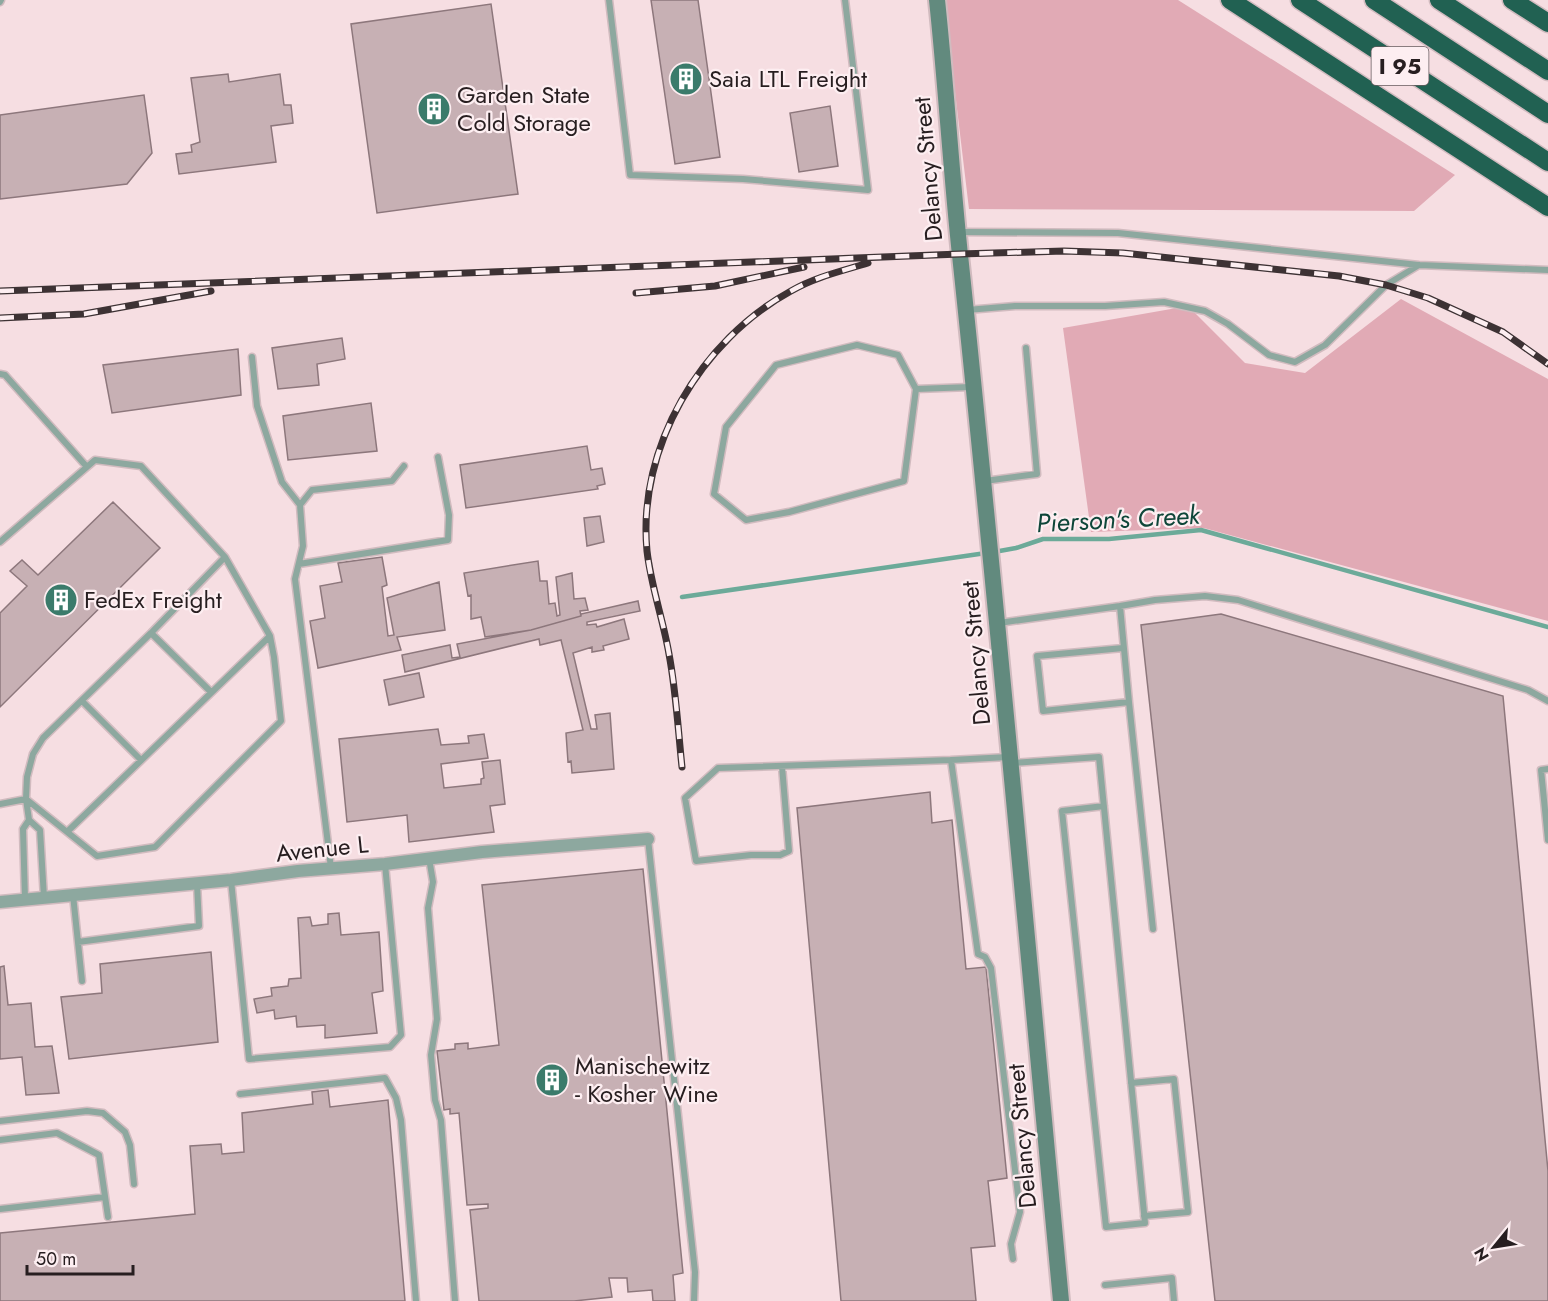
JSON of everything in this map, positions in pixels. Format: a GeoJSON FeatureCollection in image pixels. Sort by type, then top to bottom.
{"type":"FeatureCollection","features":[{"type":"Feature","properties":{"kind":"highway"},"geometry":{"type":"LineString","coordinates":[[1230,0],[1548,207]]}},
{"type":"Feature","properties":{"kind":"highway","name":"I 95"},"geometry":{"type":"LineString","coordinates":[[1300,0],[1548,162]]}},
{"type":"Feature","properties":{"kind":"highway","name":"I 95"},"geometry":{"type":"LineString","coordinates":[[1374,0],[1548,114]]}},
{"type":"Feature","properties":{"kind":"highway"},"geometry":{"type":"LineString","coordinates":[[1439,0],[1548,71]]}},
{"type":"Feature","properties":{"kind":"highway"},"geometry":{"type":"LineString","coordinates":[[1512,0],[1548,23]]}},
{"type":"Feature","properties":{"kind":"street","name":"Delancy Street"},"geometry":{"type":"LineString","coordinates":[[937,0],[1061,1301]]}},
{"type":"Feature","properties":{"kind":"street","name":"Avenue L"},"geometry":{"type":"LineString","coordinates":[[0,902],[429,858],[648,839]]}},
{"type":"Feature","properties":{"kind":"lane"},"geometry":{"type":"LineString","coordinates":[[609,0],[630,175],[743,179],[868,190],[845,0]]}},
{"type":"Feature","properties":{"kind":"lane"},"geometry":{"type":"LineString","coordinates":[[958,232],[1118,232],[1419,265],[1548,270]]}},
{"type":"Feature","properties":{"kind":"lane"},"geometry":{"type":"LineString","coordinates":[[966,310],[1015,306],[1105,306],[1164,302],[1205,311],[1228,324],[1269,355],[1295,362],[1325,345],[1386,285],[1419,265]]}},
{"type":"Feature","properties":{"kind":"lane"},"geometry":{"type":"LineString","coordinates":[[857,345],[898,355],[916,389],[904,481],[789,512],[746,520],[714,494],[726,427],[776,365],[857,345]]}},
{"type":"Feature","properties":{"kind":"lane"},"geometry":{"type":"LineString","coordinates":[[984,481],[1037,474],[1026,348]]}},
{"type":"Feature","properties":{"kind":"lane"},"geometry":{"type":"LineString","coordinates":[[252,357],[257,406],[282,482],[300,505],[303,546],[295,579],[331,868]]}},
{"type":"Feature","properties":{"kind":"lane"},"geometry":{"type":"LineString","coordinates":[[0,374],[5,375],[87,467]]}},
{"type":"Feature","properties":{"kind":"lane"},"geometry":{"type":"LineString","coordinates":[[916,389],[975,387]]}},
{"type":"Feature","properties":{"kind":"lane"},"geometry":{"type":"LineString","coordinates":[[299,564],[448,540],[448,515],[438,457]]}},
{"type":"Feature","properties":{"kind":"lane"},"geometry":{"type":"LineString","coordinates":[[0,542],[95,460],[141,466],[225,557],[270,636],[280,721],[155,847],[97,856],[26,799],[0,804]]}},
{"type":"Feature","properties":{"kind":"lane"},"geometry":{"type":"LineString","coordinates":[[300,505],[312,490],[392,482],[404,466]]}},
{"type":"Feature","properties":{"kind":"lane"},"geometry":{"type":"LineString","coordinates":[[0,529],[7,536]]}},
{"type":"Feature","properties":{"kind":"lane"},"geometry":{"type":"LineString","coordinates":[[44,898],[40,830],[29,820],[26,799],[27,777],[33,754],[43,738],[225,557]]}},
{"type":"Feature","properties":{"kind":"lane"},"geometry":{"type":"LineString","coordinates":[[998,623],[1155,600],[1205,596],[1238,600],[1528,690],[1548,701]]}},
{"type":"Feature","properties":{"kind":"lane"},"geometry":{"type":"LineString","coordinates":[[1120,606],[1153,929]]}},
{"type":"Feature","properties":{"kind":"lane"},"geometry":{"type":"LineString","coordinates":[[151,633],[211,692]]}},
{"type":"Feature","properties":{"kind":"lane"},"geometry":{"type":"LineString","coordinates":[[68,831],[270,636]]}},
{"type":"Feature","properties":{"kind":"lane"},"geometry":{"type":"LineString","coordinates":[[1123,648],[1037,656],[1043,711],[1129,702]]}},
{"type":"Feature","properties":{"kind":"lane"},"geometry":{"type":"LineString","coordinates":[[82,701],[141,760]]}},
{"type":"Feature","properties":{"kind":"lane"},"geometry":{"type":"LineString","coordinates":[[782,766],[789,851],[780,855],[751,855],[696,861],[685,798],[718,768],[951,760],[1100,757],[1145,1223],[1106,1227],[1062,811],[1104,806]]}},
{"type":"Feature","properties":{"kind":"lane"},"geometry":{"type":"LineString","coordinates":[[951,760],[978,954],[985,957],[991,968],[1020,1212],[1011,1244],[1013,1259]]}},
{"type":"Feature","properties":{"kind":"lane"},"geometry":{"type":"LineString","coordinates":[[1548,769],[1541,770],[1548,840]]}},
{"type":"Feature","properties":{"kind":"lane"},"geometry":{"type":"LineString","coordinates":[[25,899],[23,829],[29,820]]}},
{"type":"Feature","properties":{"kind":"lane"},"geometry":{"type":"LineString","coordinates":[[648,839],[695,1272],[694,1301]]}},
{"type":"Feature","properties":{"kind":"lane"},"geometry":{"type":"LineString","coordinates":[[429,858],[433,882],[428,908],[437,1019],[431,1055],[435,1100],[441,1120],[455,1301]]}},
{"type":"Feature","properties":{"kind":"lane"},"geometry":{"type":"LineString","coordinates":[[231,880],[249,1059],[390,1047],[401,1035],[385,864]]}},
{"type":"Feature","properties":{"kind":"lane"},"geometry":{"type":"LineString","coordinates":[[78,942],[198,926],[197,883]]}},
{"type":"Feature","properties":{"kind":"lane"},"geometry":{"type":"LineString","coordinates":[[74,895],[82,981]]}},
{"type":"Feature","properties":{"kind":"lane"},"geometry":{"type":"LineString","coordinates":[[240,1094],[385,1078],[396,1098],[401,1120],[416,1301]]}},
{"type":"Feature","properties":{"kind":"lane"},"geometry":{"type":"LineString","coordinates":[[1131,1083],[1174,1079],[1188,1212],[1144,1216]]}},
{"type":"Feature","properties":{"kind":"lane"},"geometry":{"type":"LineString","coordinates":[[0,1121],[87,1111],[103,1113],[125,1132],[130,1145],[134,1184]]}},
{"type":"Feature","properties":{"kind":"lane"},"geometry":{"type":"LineString","coordinates":[[0,1140],[57,1133],[99,1155],[108,1217]]}},
{"type":"Feature","properties":{"kind":"lane"},"geometry":{"type":"LineString","coordinates":[[0,1209],[105,1197]]}},
{"type":"Feature","properties":{"kind":"lane"},"geometry":{"type":"LineString","coordinates":[[1105,1285],[1172,1278],[1174,1301]]}},
{"type":"Feature","properties":{"kind":"shaded area"},"geometry":{"type":"Polygon","coordinates":[[[944,0],[1178,0],[1455,175],[1414,211],[969,209],[944,0]]]}},
{"type":"Feature","properties":{"kind":"shaded area"},"geometry":{"type":"Polygon","coordinates":[[[1401,299],[1548,379],[1548,621],[1204,528],[1091,532],[1063,328],[1188,306],[1245,363],[1305,373],[1401,299]]]}},
{"type":"Feature","properties":{"kind":"building","name":"Saia LTL Freight"},"geometry":{"type":"Polygon","coordinates":[[[651,0],[698,0],[720,157],[675,164],[651,0]]]}},
{"type":"Feature","properties":{"kind":"building","name":"Garden State Cold Storage"},"geometry":{"type":"Polygon","coordinates":[[[491,4],[518,194],[377,213],[351,24],[491,4]]]}},
{"type":"Feature","properties":{"kind":"building"},"geometry":{"type":"Polygon","coordinates":[[[228,74],[229,82],[280,74],[284,105],[291,105],[293,123],[271,126],[276,162],[179,174],[176,154],[192,152],[191,145],[200,142],[191,78],[228,74]]]}},
{"type":"Feature","properties":{"kind":"building"},"geometry":{"type":"Polygon","coordinates":[[[144,95],[152,153],[127,184],[0,199],[0,115],[144,95]]]}},
{"type":"Feature","properties":{"kind":"building"},"geometry":{"type":"Polygon","coordinates":[[[830,106],[838,166],[799,172],[790,113],[830,106]]]}},
{"type":"Feature","properties":{"kind":"building"},"geometry":{"type":"Polygon","coordinates":[[[342,338],[345,359],[317,364],[319,385],[278,389],[272,348],[342,338]]]}},
{"type":"Feature","properties":{"kind":"building"},"geometry":{"type":"Polygon","coordinates":[[[238,349],[241,395],[112,413],[103,365],[238,349]]]}},
{"type":"Feature","properties":{"kind":"building"},"geometry":{"type":"Polygon","coordinates":[[[371,403],[377,451],[288,460],[283,416],[371,403]]]}},
{"type":"Feature","properties":{"kind":"building"},"geometry":{"type":"Polygon","coordinates":[[[587,446],[591,470],[602,468],[605,484],[597,486],[598,489],[466,508],[460,465],[587,446]]]}},
{"type":"Feature","properties":{"kind":"building","name":"FedEx Freight"},"geometry":{"type":"Polygon","coordinates":[[[113,502],[160,548],[0,707],[0,613],[27,586],[10,571],[22,560],[38,575],[113,502]]]}},
{"type":"Feature","properties":{"kind":"building"},"geometry":{"type":"Polygon","coordinates":[[[600,516],[604,542],[587,546],[584,518],[600,516]]]}},
{"type":"Feature","properties":{"kind":"building"},"geometry":{"type":"Polygon","coordinates":[[[382,557],[387,585],[382,587],[388,636],[394,635],[387,598],[439,582],[445,630],[397,637],[401,650],[318,668],[310,621],[325,618],[320,586],[342,582],[338,563],[382,557]]]}},
{"type":"Feature","properties":{"kind":"building"},"geometry":{"type":"Polygon","coordinates":[[[538,561],[540,581],[547,581],[549,604],[555,603],[557,616],[560,615],[556,577],[572,573],[574,599],[585,598],[588,610],[580,611],[581,616],[531,630],[485,637],[481,617],[471,619],[471,595],[468,596],[464,573],[538,561]]]}},
{"type":"Feature","properties":{"kind":"building"},"geometry":{"type":"Polygon","coordinates":[[[638,601],[640,611],[587,622],[587,625],[596,624],[597,627],[624,619],[629,639],[603,646],[604,650],[592,652],[592,647],[573,653],[591,729],[597,729],[595,715],[610,713],[614,769],[572,773],[571,761],[568,762],[566,733],[583,730],[561,640],[540,645],[539,639],[405,672],[402,655],[450,645],[452,658],[460,657],[457,644],[531,630],[581,616],[581,614],[638,601]]]}},
{"type":"Feature","properties":{"kind":"building"},"geometry":{"type":"Polygon","coordinates":[[[1221,614],[1503,696],[1548,1171],[1548,1301],[1215,1301],[1141,625],[1221,614]]]}},
{"type":"Feature","properties":{"kind":"building"},"geometry":{"type":"Polygon","coordinates":[[[419,673],[424,697],[389,705],[384,680],[419,673]]]}},
{"type":"Feature","properties":{"kind":"building"},"geometry":{"type":"Polygon","coordinates":[[[438,729],[441,745],[469,743],[468,736],[484,734],[488,758],[441,764],[444,788],[481,784],[481,779],[484,778],[482,762],[500,760],[505,804],[490,806],[494,832],[409,842],[407,815],[347,822],[339,739],[438,729]]]}},
{"type":"Feature","properties":{"kind":"building"},"geometry":{"type":"Polygon","coordinates":[[[930,792],[932,823],[952,820],[966,969],[986,967],[1007,1178],[988,1181],[995,1246],[971,1248],[976,1301],[841,1301],[797,808],[930,792]]]}},
{"type":"Feature","properties":{"kind":"building","name":"Manischewitz - Kosher Wine"},"geometry":{"type":"Polygon","coordinates":[[[643,869],[683,1273],[673,1275],[675,1301],[653,1301],[652,1290],[628,1292],[627,1278],[609,1278],[612,1297],[574,1301],[479,1301],[470,1210],[488,1208],[488,1204],[467,1205],[459,1113],[450,1114],[450,1109],[444,1110],[437,1051],[455,1049],[455,1044],[468,1043],[468,1049],[499,1045],[482,885],[643,869]]]}},
{"type":"Feature","properties":{"kind":"building"},"geometry":{"type":"Polygon","coordinates":[[[339,913],[341,935],[379,932],[383,991],[372,993],[377,1033],[325,1038],[325,1025],[297,1027],[296,1016],[275,1019],[274,1010],[257,1013],[254,999],[272,996],[271,988],[288,986],[289,979],[301,978],[298,918],[310,917],[312,926],[328,924],[328,914],[339,913]]]}},
{"type":"Feature","properties":{"kind":"building"},"geometry":{"type":"Polygon","coordinates":[[[211,952],[218,1042],[69,1059],[61,997],[102,993],[100,964],[211,952]]]}},
{"type":"Feature","properties":{"kind":"building"},"geometry":{"type":"Polygon","coordinates":[[[4,966],[8,1005],[31,1003],[35,1047],[52,1046],[59,1093],[26,1095],[22,1057],[0,1059],[0,967],[4,966]]]}},
{"type":"Feature","properties":{"kind":"building"},"geometry":{"type":"Polygon","coordinates":[[[328,1090],[330,1107],[388,1100],[405,1301],[0,1301],[0,1233],[195,1214],[190,1146],[221,1144],[222,1154],[244,1152],[242,1113],[313,1104],[312,1092],[328,1090]]]}},
{"type":"Feature","properties":{"kind":"waterway","name":"Pierson's Creek"},"geometry":{"type":"LineString","coordinates":[[994,552],[1043,539],[1109,539],[1201,530],[1548,627]]}},
{"type":"Feature","properties":{"kind":"waterway","name":"Pierson's Creek"},"geometry":{"type":"LineString","coordinates":[[682,597],[986,553]]}},
{"type":"Feature","properties":{"kind":"railway"},"geometry":{"type":"LineString","coordinates":[[0,291],[960,254],[1064,251],[1123,253],[1339,276],[1386,285],[1428,298],[1503,332],[1548,364]]}},
{"type":"Feature","properties":{"kind":"railway"},"geometry":{"type":"LineString","coordinates":[[682,767],[671,668],[647,551],[647,512],[653,473],[664,436],[682,400],[703,367],[729,338],[759,312],[791,291],[810,282],[868,263]]}},
{"type":"Feature","properties":{"kind":"railway"},"geometry":{"type":"LineString","coordinates":[[636,293],[715,286],[804,267]]}},
{"type":"Feature","properties":{"kind":"railway"},"geometry":{"type":"LineString","coordinates":[[0,318],[84,314],[211,291]]}},
{"type":"Feature","properties":{"kind":"place","name":"Saia LTL Freight"},"geometry":{"type":"Point","coordinates":[686,79]}},
{"type":"Feature","properties":{"kind":"place","name":"Garden State Cold Storage"},"geometry":{"type":"Point","coordinates":[434,109]}},
{"type":"Feature","properties":{"kind":"place","name":"FedEx Freight"},"geometry":{"type":"Point","coordinates":[61,600]}},
{"type":"Feature","properties":{"kind":"place","name":"Manischewitz - Kosher Wine"},"geometry":{"type":"Point","coordinates":[552,1080]}}]}
